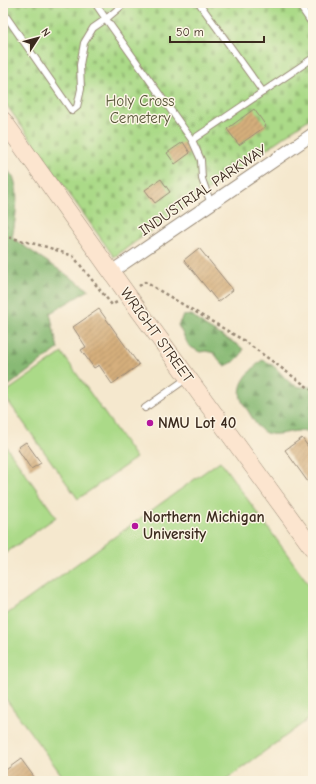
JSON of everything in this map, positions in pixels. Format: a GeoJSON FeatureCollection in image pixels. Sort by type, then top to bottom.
{"type":"FeatureCollection","features":[{"type":"Feature","properties":{"kind":"main road","name":"WRIGHT STREET"},"geometry":{"type":"LineString","coordinates":[[3,120],[187,378],[313,548]]}},
{"type":"Feature","properties":{"kind":"street","name":"INDUSTRIAL PARKWAY"},"geometry":{"type":"LineString","coordinates":[[111,272],[313,134]]}},
{"type":"Feature","properties":{"kind":"lane"},"geometry":{"type":"LineString","coordinates":[[95,3],[192,140],[201,160],[202,179],[211,204]]}},
{"type":"Feature","properties":{"kind":"lane"},"geometry":{"type":"LineString","coordinates":[[3,12],[72,111],[77,106],[80,89],[80,65],[84,43],[93,28],[125,3]]}},
{"type":"Feature","properties":{"kind":"lane"},"geometry":{"type":"LineString","coordinates":[[199,3],[263,92]]}},
{"type":"Feature","properties":{"kind":"lane"},"geometry":{"type":"LineString","coordinates":[[298,3],[313,25]]}},
{"type":"Feature","properties":{"kind":"lane"},"geometry":{"type":"LineString","coordinates":[[192,140],[313,58]]}},
{"type":"Feature","properties":{"kind":"lane"},"geometry":{"type":"LineString","coordinates":[[145,408],[187,378]]}},
{"type":"Feature","properties":{"kind":"path"},"geometry":{"type":"LineString","coordinates":[[3,237],[47,247],[73,256],[112,305],[127,294]]}},
{"type":"Feature","properties":{"kind":"path"},"geometry":{"type":"LineString","coordinates":[[145,282],[243,340],[313,391]]}},
{"type":"Feature","properties":{"kind":"green space","name":"Holy Cross Cemetery"},"geometry":{"type":"Polygon","coordinates":[[[3,3],[313,3],[313,116],[114,257],[3,100],[3,3]]]}},
{"type":"Feature","properties":{"kind":"green space"},"geometry":{"type":"Polygon","coordinates":[[[3,164],[14,179],[17,193],[12,238],[89,290],[50,313],[58,349],[3,390],[3,164]]]}},
{"type":"Feature","properties":{"kind":"green space"},"geometry":{"type":"Polygon","coordinates":[[[192,315],[205,326],[243,349],[239,357],[225,366],[214,353],[206,351],[200,352],[189,346],[178,325],[183,316],[192,315]]]}},
{"type":"Feature","properties":{"kind":"green space"},"geometry":{"type":"Polygon","coordinates":[[[62,353],[136,458],[78,499],[3,394],[62,353]]]}},
{"type":"Feature","properties":{"kind":"green space"},"geometry":{"type":"Polygon","coordinates":[[[262,360],[269,363],[296,386],[313,386],[312,433],[307,431],[295,431],[272,434],[263,432],[259,428],[244,405],[240,395],[242,383],[245,378],[262,360]]]}},
{"type":"Feature","properties":{"kind":"green space"},"geometry":{"type":"Polygon","coordinates":[[[3,442],[56,517],[3,555],[3,442]]]}},
{"type":"Feature","properties":{"kind":"green space","name":"Northern Michigan University"},"geometry":{"type":"Polygon","coordinates":[[[220,461],[313,590],[313,716],[224,781],[66,781],[3,695],[3,617],[220,461]]]}},
{"type":"Feature","properties":{"kind":"building"},"geometry":{"type":"Polygon","coordinates":[[[254,109],[266,126],[239,145],[227,129],[254,109]]]}},
{"type":"Feature","properties":{"kind":"building"},"geometry":{"type":"Polygon","coordinates":[[[183,142],[190,153],[175,164],[167,153],[183,142]]]}},
{"type":"Feature","properties":{"kind":"building"},"geometry":{"type":"Polygon","coordinates":[[[161,179],[170,192],[155,203],[145,190],[161,179]]]}},
{"type":"Feature","properties":{"kind":"building"},"geometry":{"type":"Polygon","coordinates":[[[199,248],[233,290],[218,302],[184,260],[199,248]]]}},
{"type":"Feature","properties":{"kind":"building"},"geometry":{"type":"Polygon","coordinates":[[[99,309],[139,365],[112,384],[99,365],[94,368],[81,350],[86,347],[73,327],[99,309]]]}},
{"type":"Feature","properties":{"kind":"building"},"geometry":{"type":"Polygon","coordinates":[[[302,438],[313,454],[313,489],[285,450],[302,438]]]}},
{"type":"Feature","properties":{"kind":"building"},"geometry":{"type":"Polygon","coordinates":[[[26,442],[41,463],[31,469],[17,448],[26,442]]]}},
{"type":"Feature","properties":{"kind":"building"},"geometry":{"type":"Polygon","coordinates":[[[21,759],[37,781],[3,781],[3,772],[21,759]]]}},
{"type":"Feature","properties":{"kind":"place","name":"NMU Lot 40"},"geometry":{"type":"Point","coordinates":[150,423]}},
{"type":"Feature","properties":{"kind":"place","name":"Northern Michigan University"},"geometry":{"type":"Point","coordinates":[135,526]}}]}
